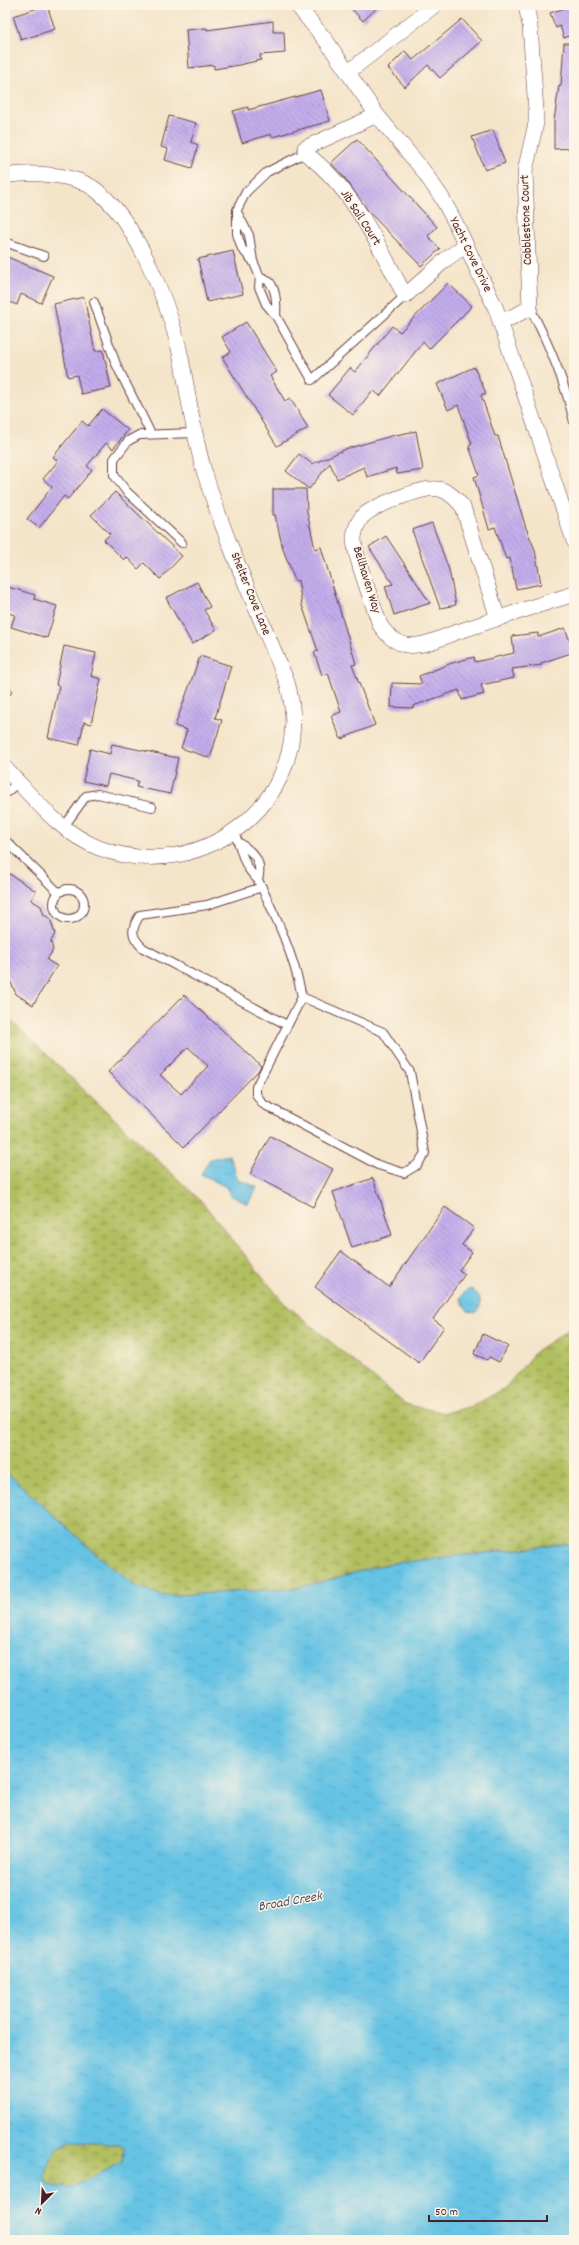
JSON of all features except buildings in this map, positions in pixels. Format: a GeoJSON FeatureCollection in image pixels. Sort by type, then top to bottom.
{"type":"FeatureCollection","features":[{"type":"Feature","properties":{"kind":"street","name":"Yacht Cove Drive"},"geometry":{"type":"LineString","coordinates":[[297,5],[348,72],[377,115],[422,169],[442,198],[489,293],[574,541]]}},
{"type":"Feature","properties":{"kind":"street"},"geometry":{"type":"LineString","coordinates":[[348,72],[435,5]]}},
{"type":"Feature","properties":{"kind":"street","name":"Cobblestone Court"},"geometry":{"type":"LineString","coordinates":[[526,5],[530,26],[536,110],[536,123],[525,171],[530,308]]}},
{"type":"Feature","properties":{"kind":"street"},"geometry":{"type":"LineString","coordinates":[[305,153],[305,148],[377,115]]}},
{"type":"Feature","properties":{"kind":"street","name":"Jib Sail Court"},"geometry":{"type":"LineString","coordinates":[[305,153],[329,173],[358,210],[375,237],[405,296]]}},
{"type":"Feature","properties":{"kind":"street","name":"Shelter Cove Lane"},"geometry":{"type":"LineString","coordinates":[[5,176],[20,173],[35,174],[70,179],[88,184],[109,202],[128,226],[148,262],[167,310],[177,343],[205,474],[226,535],[287,682],[294,714],[294,730],[288,758],[271,794],[237,837],[191,852],[152,859],[132,857],[100,848],[63,828],[6,770]]}},
{"type":"Feature","properties":{"kind":"street"},"geometry":{"type":"LineString","coordinates":[[405,296],[446,259],[466,245]]}},
{"type":"Feature","properties":{"kind":"street"},"geometry":{"type":"LineString","coordinates":[[500,323],[530,308]]}},
{"type":"Feature","properties":{"kind":"street","name":"Bellhaven Way"},"geometry":{"type":"LineString","coordinates":[[498,619],[463,507],[454,496],[441,489],[426,489],[373,509],[363,517],[356,530],[354,544],[380,625],[386,635],[406,644],[420,644],[498,619],[574,594]]}},
{"type":"Feature","properties":{"kind":"lane"},"geometry":{"type":"LineString","coordinates":[[305,153],[267,172],[252,184],[237,210],[236,234],[239,243],[253,261],[260,277],[259,287],[266,304],[276,316],[312,380],[405,296]]}},
{"type":"Feature","properties":{"kind":"lane"},"geometry":{"type":"LineString","coordinates":[[237,210],[249,235],[253,261]]}},
{"type":"Feature","properties":{"kind":"lane"},"geometry":{"type":"LineString","coordinates":[[5,242],[44,256]]}},
{"type":"Feature","properties":{"kind":"lane"},"geometry":{"type":"LineString","coordinates":[[260,277],[267,278],[275,294],[276,316]]}},
{"type":"Feature","properties":{"kind":"lane"},"geometry":{"type":"LineString","coordinates":[[94,302],[116,364],[151,434]]}},
{"type":"Feature","properties":{"kind":"lane"},"geometry":{"type":"LineString","coordinates":[[530,308],[545,336],[569,398],[574,422]]}},
{"type":"Feature","properties":{"kind":"lane"},"geometry":{"type":"LineString","coordinates":[[182,543],[126,491],[114,475],[114,459],[128,441],[139,435],[196,433]]}},
{"type":"Feature","properties":{"kind":"lane"},"geometry":{"type":"LineString","coordinates":[[5,794],[18,782]]}},
{"type":"Feature","properties":{"kind":"lane"},"geometry":{"type":"LineString","coordinates":[[63,828],[86,796],[98,794],[152,807]]}},
{"type":"Feature","properties":{"kind":"lane"},"geometry":{"type":"LineString","coordinates":[[237,837],[242,858],[249,872],[260,884],[281,928],[294,966],[302,997],[256,1087],[256,1094],[263,1104],[393,1171],[404,1173],[417,1164],[425,1153],[410,1072],[383,1032],[302,997]]}},
{"type":"Feature","properties":{"kind":"lane"},"geometry":{"type":"LineString","coordinates":[[237,837],[255,853],[261,870],[260,884]]}},
{"type":"Feature","properties":{"kind":"lane"},"geometry":{"type":"LineString","coordinates":[[5,840],[59,893]]}},
{"type":"Feature","properties":{"kind":"lane"},"geometry":{"type":"LineString","coordinates":[[260,884],[206,905],[140,915],[134,925],[132,934],[135,941],[143,948],[287,1025]]}},
{"type":"Feature","properties":{"kind":"green space"},"geometry":{"type":"Polygon","coordinates":[[[5,1015],[202,1202],[284,1303],[405,1404],[445,1413],[473,1406],[505,1388],[536,1351],[574,1326],[574,1543],[387,1564],[298,1588],[163,1596],[135,1586],[95,1553],[5,1471],[5,1015]]]}},
{"type":"Feature","properties":{"kind":"green space"},"geometry":{"type":"Polygon","coordinates":[[[71,2142],[120,2144],[125,2148],[122,2162],[71,2188],[49,2185],[44,2177],[55,2150],[71,2142]]]}},
{"type":"Feature","properties":{"kind":"water"},"geometry":{"type":"Polygon","coordinates":[[[229,1155],[238,1180],[257,1187],[248,1204],[230,1195],[226,1187],[201,1174],[210,1159],[229,1155]]]}},
{"type":"Feature","properties":{"kind":"water"},"geometry":{"type":"Polygon","coordinates":[[[471,1289],[477,1294],[480,1300],[480,1307],[476,1313],[468,1311],[460,1298],[466,1291],[471,1289]]]}},
{"type":"Feature","properties":{"kind":"water","name":"Broad Creek"},"geometry":{"type":"Polygon","coordinates":[[[5,1471],[95,1553],[135,1586],[163,1596],[298,1588],[387,1564],[574,1543],[574,2240],[5,2240],[5,1471]],[[71,2142],[55,2150],[45,2176],[49,2185],[71,2188],[122,2162],[125,2148],[120,2144],[71,2142]]]}}]}
